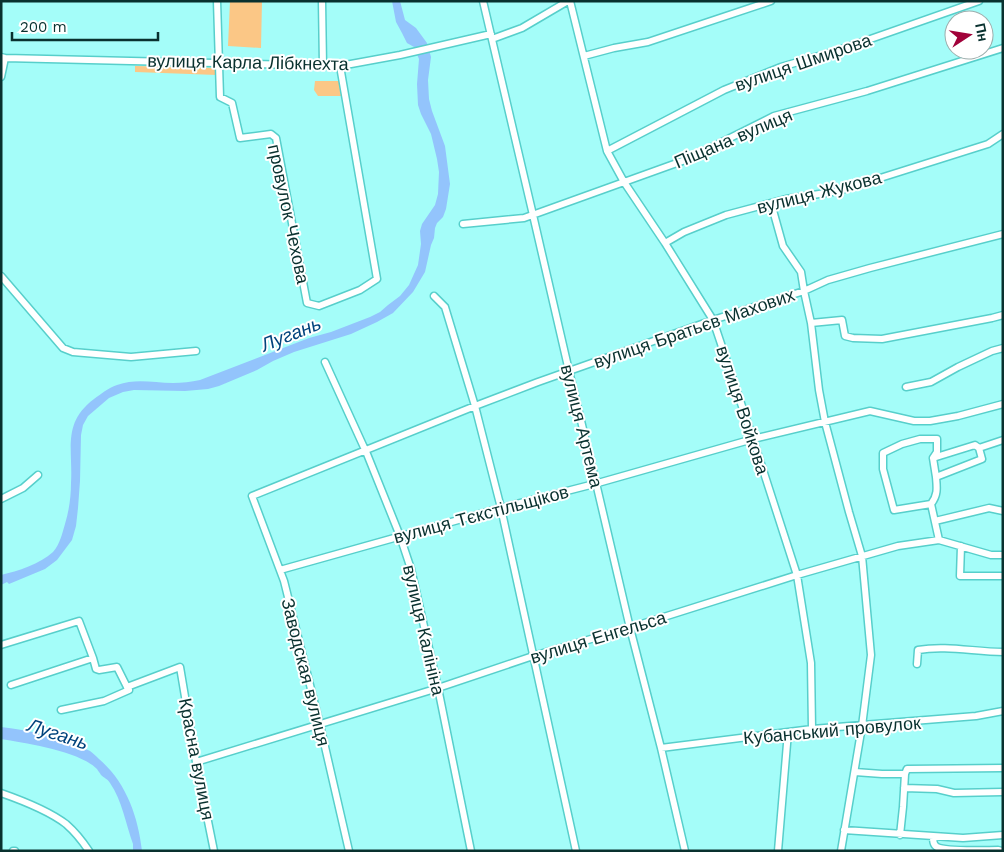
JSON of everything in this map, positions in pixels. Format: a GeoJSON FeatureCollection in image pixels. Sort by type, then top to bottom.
{"type":"FeatureCollection","features":[{"type":"Feature","properties":{"kind":"street"},"geometry":{"type":"LineString","coordinates":[[217,1],[218,63]]}},
{"type":"Feature","properties":{"kind":"street"},"geometry":{"type":"LineString","coordinates":[[322,1],[323,66]]}},
{"type":"Feature","properties":{"kind":"street","name":"вулиця Артема"},"geometry":{"type":"LineString","coordinates":[[483,1],[630,628],[685,851]]}},
{"type":"Feature","properties":{"kind":"street","name":"вулиця Карла Лібкнехта"},"geometry":{"type":"LineString","coordinates":[[3,58],[340,66],[377,60],[458,41],[492,36],[522,28],[569,1]]}},
{"type":"Feature","properties":{"kind":"street","name":"вулиця Войкова"},"geometry":{"type":"LineString","coordinates":[[569,1],[607,150],[624,182],[713,320],[753,439],[797,575],[811,663],[812,730]]}},
{"type":"Feature","properties":{"kind":"street"},"geometry":{"type":"LineString","coordinates":[[584,56],[648,42],[770,1]]}},
{"type":"Feature","properties":{"kind":"street","name":"вулиця Шмирова"},"geometry":{"type":"LineString","coordinates":[[607,150],[724,90],[765,73],[857,44],[979,1]]}},
{"type":"Feature","properties":{"kind":"street","name":"Піщана вулиця"},"geometry":{"type":"LineString","coordinates":[[463,224],[524,218],[688,159],[774,116],[868,91],[1003,48]]}},
{"type":"Feature","properties":{"kind":"street"},"geometry":{"type":"LineString","coordinates":[[1,77],[3,58]]}},
{"type":"Feature","properties":{"kind":"street","name":"провулок Чехова"},"geometry":{"type":"LineString","coordinates":[[218,63],[220,97],[232,103],[240,138],[271,134],[276,138],[307,303],[319,306],[360,290],[377,279],[340,66]]}},
{"type":"Feature","properties":{"kind":"street","name":"вулиця Жукова"},"geometry":{"type":"LineString","coordinates":[[665,243],[684,232],[726,216],[786,199],[839,191],[988,144],[1003,134]]}},
{"type":"Feature","properties":{"kind":"street"},"geometry":{"type":"LineString","coordinates":[[771,204],[783,246],[801,272],[811,323],[825,422],[848,512],[862,556],[871,654],[855,772],[841,851]]}},
{"type":"Feature","properties":{"kind":"street","name":"вулиця Братьєв Махових"},"geometry":{"type":"LineString","coordinates":[[252,496],[475,406],[713,320],[804,290],[828,280],[1003,234]]}},
{"type":"Feature","properties":{"kind":"street"},"geometry":{"type":"LineString","coordinates":[[1,276],[63,348],[73,352],[131,356],[196,351]]}},
{"type":"Feature","properties":{"kind":"street"},"geometry":{"type":"LineString","coordinates":[[434,296],[445,307],[475,406],[501,508],[576,851]]}},
{"type":"Feature","properties":{"kind":"street"},"geometry":{"type":"LineString","coordinates":[[811,323],[842,320],[845,336],[882,339],[1003,315]]}},
{"type":"Feature","properties":{"kind":"street"},"geometry":{"type":"LineString","coordinates":[[906,387],[931,382],[958,367],[992,351],[1003,348]]}},
{"type":"Feature","properties":{"kind":"street","name":"вулиця Калініна"},"geometry":{"type":"LineString","coordinates":[[326,362],[366,450],[411,569],[438,688],[471,851]]}},
{"type":"Feature","properties":{"kind":"street","name":"вулиця Тєкстільщіков"},"geometry":{"type":"LineString","coordinates":[[280,570],[753,439],[870,411],[914,420],[930,421],[1003,404]]}},
{"type":"Feature","properties":{"kind":"street"},"geometry":{"type":"LineString","coordinates":[[920,439],[937,440],[937,452],[933,458],[937,492],[934,500],[931,504],[894,510],[883,469],[883,453],[902,444],[920,439]]}},
{"type":"Feature","properties":{"kind":"street"},"geometry":{"type":"LineString","coordinates":[[979,448],[1003,440]]}},
{"type":"Feature","properties":{"kind":"street"},"geometry":{"type":"LineString","coordinates":[[933,458],[975,444],[979,448],[982,459],[936,477]]}},
{"type":"Feature","properties":{"kind":"street"},"geometry":{"type":"LineString","coordinates":[[1,500],[23,488],[38,475]]}},
{"type":"Feature","properties":{"kind":"street","name":"Заводская вулиця"},"geometry":{"type":"LineString","coordinates":[[252,496],[280,570],[320,725],[348,851]]}},
{"type":"Feature","properties":{"kind":"street"},"geometry":{"type":"LineString","coordinates":[[931,504],[939,540]]}},
{"type":"Feature","properties":{"kind":"street"},"geometry":{"type":"LineString","coordinates":[[935,521],[989,508],[1003,511]]}},
{"type":"Feature","properties":{"kind":"street","name":"вулиця Енгельса"},"geometry":{"type":"LineString","coordinates":[[196,762],[438,688],[533,656],[898,546],[939,540],[992,555],[1003,555]]}},
{"type":"Feature","properties":{"kind":"street"},"geometry":{"type":"LineString","coordinates":[[961,546],[960,576],[1003,576]]}},
{"type":"Feature","properties":{"kind":"street"},"geometry":{"type":"LineString","coordinates":[[1,645],[79,621],[96,669],[117,666],[129,690],[104,701],[61,710]]}},
{"type":"Feature","properties":{"kind":"street"},"geometry":{"type":"LineString","coordinates":[[917,664],[918,650],[961,649],[1003,652]]}},
{"type":"Feature","properties":{"kind":"street"},"geometry":{"type":"LineString","coordinates":[[10,685],[93,658]]}},
{"type":"Feature","properties":{"kind":"street","name":"Красна вулиця"},"geometry":{"type":"LineString","coordinates":[[127,687],[180,667],[196,762],[214,851]]}},
{"type":"Feature","properties":{"kind":"street","name":"Кубанський провулок"},"geometry":{"type":"LineString","coordinates":[[661,748],[788,732],[976,716],[1003,711]]}},
{"type":"Feature","properties":{"kind":"street"},"geometry":{"type":"LineString","coordinates":[[778,851],[788,732]]}},
{"type":"Feature","properties":{"kind":"street"},"geometry":{"type":"LineString","coordinates":[[900,835],[907,769],[1003,768]]}},
{"type":"Feature","properties":{"kind":"street"},"geometry":{"type":"LineString","coordinates":[[855,772],[905,774]]}},
{"type":"Feature","properties":{"kind":"street"},"geometry":{"type":"LineString","coordinates":[[904,788],[936,789],[954,793],[1003,792]]}},
{"type":"Feature","properties":{"kind":"street"},"geometry":{"type":"LineString","coordinates":[[1,793],[18,799],[68,825],[89,851]]}},
{"type":"Feature","properties":{"kind":"street"},"geometry":{"type":"LineString","coordinates":[[844,830],[962,838],[1003,835]]}},
{"type":"Feature","properties":{"kind":"street"},"geometry":{"type":"LineString","coordinates":[[933,836],[933,843],[937,847],[952,850],[1002,851]]}},
{"type":"Feature","properties":{"kind":"shaded area"},"geometry":{"type":"Polygon","coordinates":[[[230,1],[262,1],[261,48],[228,46],[230,1]]]}},
{"type":"Feature","properties":{"kind":"shaded area"},"geometry":{"type":"Polygon","coordinates":[[[135,66],[217,68],[217,75],[135,72],[135,66]]]}},
{"type":"Feature","properties":{"kind":"shaded area"},"geometry":{"type":"Polygon","coordinates":[[[315,81],[339,81],[341,96],[318,96],[314,90],[315,81]]]}},
{"type":"Feature","properties":{"kind":"water"},"geometry":{"type":"Polygon","coordinates":[[[392,1],[400,1],[405,20],[416,28],[427,43],[431,57],[428,80],[429,99],[445,146],[450,184],[446,209],[435,228],[425,272],[413,292],[393,313],[377,322],[351,334],[294,352],[219,386],[185,391],[134,390],[109,398],[88,416],[83,425],[78,508],[72,540],[57,560],[45,569],[9,584],[7,582],[1,585],[1,575],[21,569],[48,556],[53,552],[61,539],[70,504],[71,437],[73,427],[77,417],[94,399],[105,391],[124,383],[138,381],[176,383],[200,380],[309,338],[370,317],[380,312],[400,296],[409,285],[418,265],[422,224],[435,205],[438,194],[439,172],[431,134],[418,105],[419,59],[414,47],[407,43],[396,22],[392,1]]]}},
{"type":"Feature","properties":{"kind":"water"},"geometry":{"type":"Polygon","coordinates":[[[1,727],[49,736],[90,751],[117,778],[129,800],[134,813],[142,851],[133,851],[133,844],[118,797],[109,782],[97,769],[78,757],[38,746],[1,739],[1,727]]]}},
{"type":"Feature","properties":{"kind":"water label","name":"Лугань"},"geometry":{"type":"Point","coordinates":[291,334]}},
{"type":"Feature","properties":{"kind":"water label","name":"Лугань"},"geometry":{"type":"Point","coordinates":[58,734]}}]}
